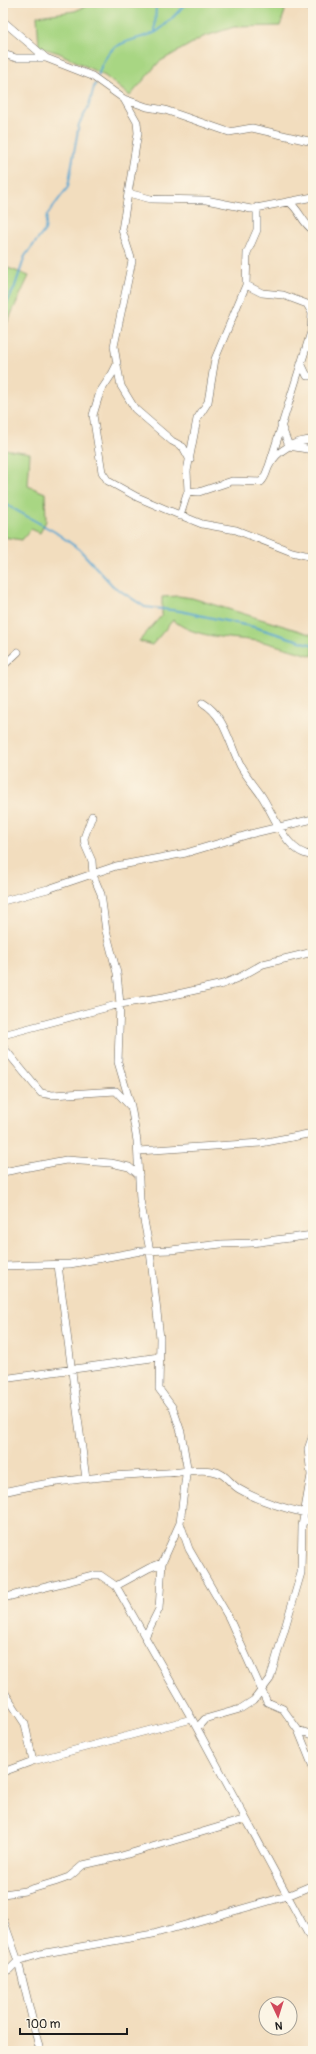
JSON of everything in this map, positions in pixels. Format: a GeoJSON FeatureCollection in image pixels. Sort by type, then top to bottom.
{"type":"FeatureCollection","features":[{"type":"Feature","properties":{"kind":"street"},"geometry":{"type":"LineString","coordinates":[[3,20],[46,58],[92,76],[124,99],[148,108],[165,110],[229,132],[252,128],[313,142]]}},
{"type":"Feature","properties":{"kind":"street"},"geometry":{"type":"LineString","coordinates":[[3,54],[16,58],[46,58]]}},
{"type":"Feature","properties":{"kind":"street"},"geometry":{"type":"LineString","coordinates":[[124,99],[137,122],[138,133],[122,230],[132,261],[114,346],[116,364],[121,386],[136,409],[172,441],[183,447],[190,460]]}},
{"type":"Feature","properties":{"kind":"street"},"geometry":{"type":"LineString","coordinates":[[128,193],[151,199],[206,200],[238,207],[257,207],[289,202],[313,196]]}},
{"type":"Feature","properties":{"kind":"street"},"geometry":{"type":"LineString","coordinates":[[289,202],[296,208],[306,226],[313,230]]}},
{"type":"Feature","properties":{"kind":"street"},"geometry":{"type":"LineString","coordinates":[[180,516],[188,491],[187,471],[197,419],[208,402],[215,359],[246,285],[247,253],[257,230],[257,207]]}},
{"type":"Feature","properties":{"kind":"street"},"geometry":{"type":"LineString","coordinates":[[188,491],[199,492],[232,482],[261,482],[265,477],[311,332],[312,313],[307,304],[284,295],[262,293],[246,285]]}},
{"type":"Feature","properties":{"kind":"street"},"geometry":{"type":"LineString","coordinates":[[301,363],[307,376],[313,376]]}},
{"type":"Feature","properties":{"kind":"street"},"geometry":{"type":"LineString","coordinates":[[116,364],[112,374],[100,392],[93,415],[102,472],[108,481],[137,497],[180,516],[202,524],[236,530],[292,552],[313,557]]}},
{"type":"Feature","properties":{"kind":"street"},"geometry":{"type":"LineString","coordinates":[[281,425],[289,446]]}},
{"type":"Feature","properties":{"kind":"street"},"geometry":{"type":"LineString","coordinates":[[269,466],[275,457],[289,446],[299,441],[313,440]]}},
{"type":"Feature","properties":{"kind":"street"},"geometry":{"type":"LineString","coordinates":[[289,446],[313,450]]}},
{"type":"Feature","properties":{"kind":"street"},"geometry":{"type":"LineString","coordinates":[[3,666],[18,652]]}},
{"type":"Feature","properties":{"kind":"street"},"geometry":{"type":"LineString","coordinates":[[203,703],[210,707],[218,716],[240,764],[262,796],[278,828],[297,850],[313,855]]}},
{"type":"Feature","properties":{"kind":"street"},"geometry":{"type":"LineString","coordinates":[[92,816],[84,838],[85,845],[92,861],[93,875],[101,894],[106,930],[117,973],[120,1004],[118,1062],[131,1106],[138,1151],[140,1200],[150,1251],[160,1338],[159,1389],[173,1408],[185,1454],[186,1471],[180,1523],[162,1563],[159,1609],[146,1637]]}},
{"type":"Feature","properties":{"kind":"street"},"geometry":{"type":"LineString","coordinates":[[3,901],[93,875],[116,866],[186,853],[313,819]]}},
{"type":"Feature","properties":{"kind":"street"},"geometry":{"type":"LineString","coordinates":[[3,1035],[120,1004],[164,997],[223,984],[240,977],[263,964],[313,952]]}},
{"type":"Feature","properties":{"kind":"street"},"geometry":{"type":"LineString","coordinates":[[3,1047],[41,1094],[52,1095],[116,1091],[131,1106]]}},
{"type":"Feature","properties":{"kind":"street"},"geometry":{"type":"LineString","coordinates":[[138,1151],[261,1143],[313,1133]]}},
{"type":"Feature","properties":{"kind":"street"},"geometry":{"type":"LineString","coordinates":[[3,1172],[66,1160],[130,1167],[139,1175]]}},
{"type":"Feature","properties":{"kind":"street"},"geometry":{"type":"LineString","coordinates":[[3,1266],[58,1265],[150,1251],[222,1244],[252,1243],[313,1235]]}},
{"type":"Feature","properties":{"kind":"street"},"geometry":{"type":"LineString","coordinates":[[58,1265],[86,1479]]}},
{"type":"Feature","properties":{"kind":"street"},"geometry":{"type":"LineString","coordinates":[[3,1380],[159,1357]]}},
{"type":"Feature","properties":{"kind":"street"},"geometry":{"type":"LineString","coordinates":[[197,1728],[205,1719],[240,1709],[254,1700],[262,1692],[270,1679],[301,1573],[303,1521],[312,1474],[308,1449],[313,1435]]}},
{"type":"Feature","properties":{"kind":"street"},"geometry":{"type":"LineString","coordinates":[[3,1492],[86,1479],[125,1477],[141,1473],[212,1471],[226,1476],[238,1488],[252,1495],[286,1509],[305,1513]]}},
{"type":"Feature","properties":{"kind":"street"},"geometry":{"type":"LineString","coordinates":[[303,1521],[313,1520]]}},
{"type":"Feature","properties":{"kind":"street"},"geometry":{"type":"LineString","coordinates":[[180,1523],[189,1549],[229,1618],[267,1702],[283,1709],[298,1730],[313,1767]]}},
{"type":"Feature","properties":{"kind":"street"},"geometry":{"type":"LineString","coordinates":[[116,1586],[149,1568],[162,1563]]}},
{"type":"Feature","properties":{"kind":"street"},"geometry":{"type":"LineString","coordinates":[[3,1598],[93,1575],[100,1575],[116,1586],[197,1728],[313,1943]]}},
{"type":"Feature","properties":{"kind":"street"},"geometry":{"type":"LineString","coordinates":[[3,1690],[25,1724],[33,1761]]}},
{"type":"Feature","properties":{"kind":"street"},"geometry":{"type":"LineString","coordinates":[[3,1772],[33,1761],[192,1719]]}},
{"type":"Feature","properties":{"kind":"street"},"geometry":{"type":"LineString","coordinates":[[298,1730],[313,1735]]}},
{"type":"Feature","properties":{"kind":"street"},"geometry":{"type":"LineString","coordinates":[[3,1894],[25,1891],[69,1877],[83,1865],[118,1857],[246,1819]]}},
{"type":"Feature","properties":{"kind":"street"},"geometry":{"type":"LineString","coordinates":[[3,1972],[9,1970],[18,1961],[40,1954],[153,1934],[287,1896],[313,1885]]}},
{"type":"Feature","properties":{"kind":"street"},"geometry":{"type":"LineString","coordinates":[[3,1919],[18,1961],[40,2051]]}},
{"type":"Feature","properties":{"kind":"green space"},"geometry":{"type":"Polygon","coordinates":[[[93,3],[282,3],[285,11],[280,26],[234,27],[203,37],[159,62],[130,96],[105,76],[59,53],[39,47],[37,16],[75,11],[93,3]]]}},
{"type":"Feature","properties":{"kind":"green space"},"geometry":{"type":"Polygon","coordinates":[[[3,266],[29,276],[7,323],[3,347],[3,266]]]}},
{"type":"Feature","properties":{"kind":"green space"},"geometry":{"type":"Polygon","coordinates":[[[3,407],[4,449],[30,453],[28,486],[45,493],[46,521],[40,533],[31,529],[22,540],[3,537],[3,407]]]}},
{"type":"Feature","properties":{"kind":"green space"},"geometry":{"type":"Polygon","coordinates":[[[178,596],[192,598],[313,635],[313,656],[268,643],[206,635],[183,627],[173,620],[152,645],[139,641],[162,615],[162,597],[178,596]]]}},
{"type":"Feature","properties":{"kind":"waterway"},"geometry":{"type":"LineString","coordinates":[[155,32],[156,3]]}},
{"type":"Feature","properties":{"kind":"waterway"},"geometry":{"type":"LineString","coordinates":[[98,76],[102,64],[112,49],[118,45],[158,31],[171,20],[186,3]]}},
{"type":"Feature","properties":{"kind":"waterway"},"geometry":{"type":"LineString","coordinates":[[285,3],[293,4],[313,12]]}},
{"type":"Feature","properties":{"kind":"waterway"},"geometry":{"type":"LineString","coordinates":[[3,310],[14,289],[25,256],[45,230],[47,215],[68,187],[79,124],[88,108],[95,84]]}},
{"type":"Feature","properties":{"kind":"waterway"},"geometry":{"type":"LineString","coordinates":[[3,503],[55,532],[79,549],[113,586],[145,607],[180,611],[254,627],[313,645]]}}]}
